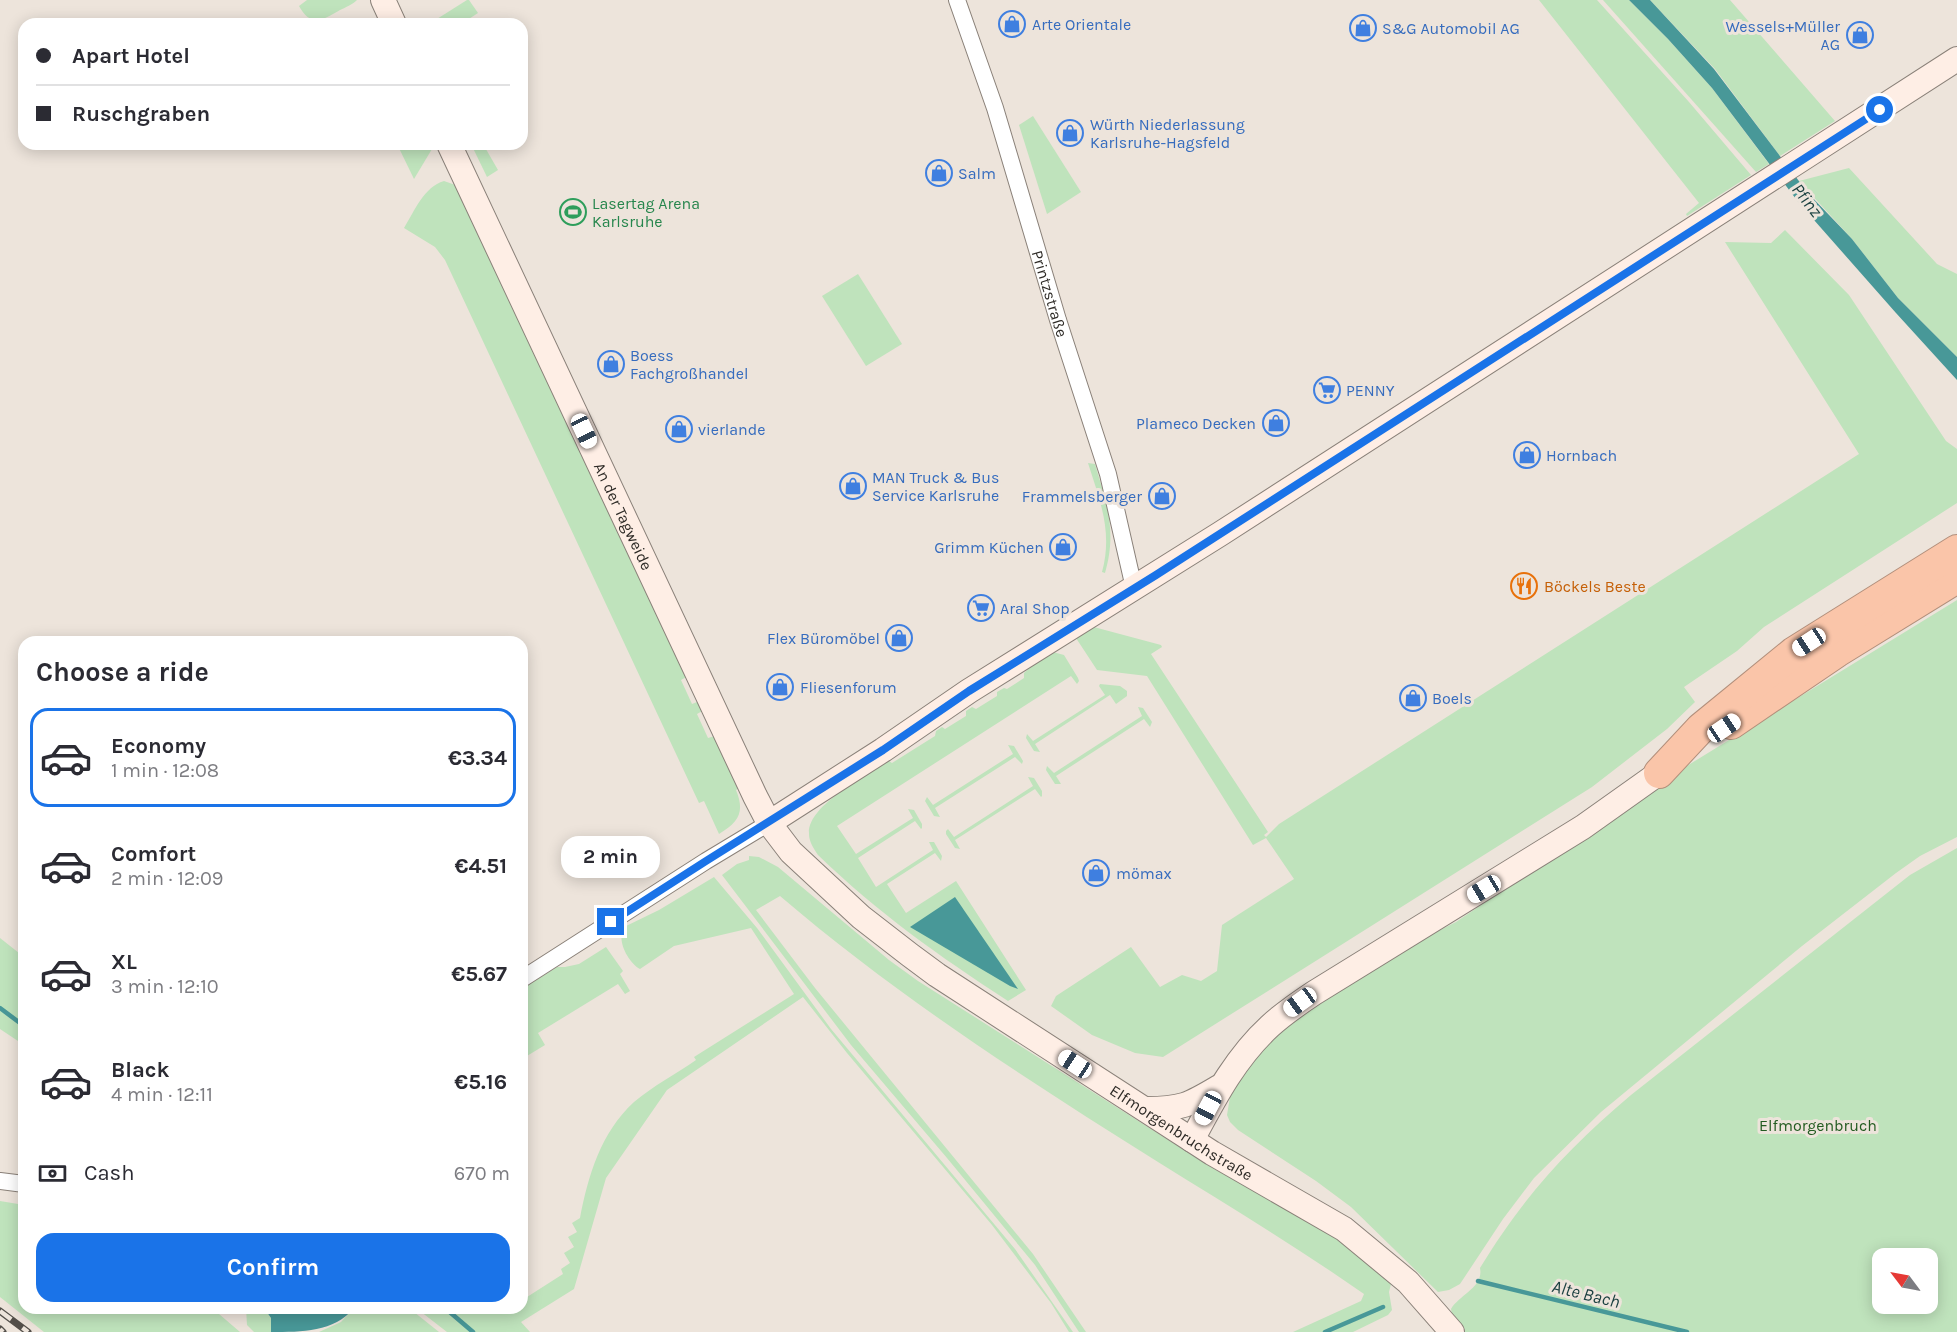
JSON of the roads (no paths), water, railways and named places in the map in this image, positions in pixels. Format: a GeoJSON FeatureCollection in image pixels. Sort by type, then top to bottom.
{"type":"FeatureCollection","features":[{"type":"Feature","properties":{"kind":"highway"},"geometry":{"type":"LineString","coordinates":[[1659,773],[1701,728],[1794,652],[1957,550]]}},
{"type":"Feature","properties":{"kind":"highway"},"geometry":{"type":"LineString","coordinates":[[1659,773],[1798,678],[1957,578]]}},
{"type":"Feature","properties":{"kind":"main road"},"geometry":{"type":"LineString","coordinates":[[383,0],[391,18]]}},
{"type":"Feature","properties":{"kind":"main road"},"geometry":{"type":"LineString","coordinates":[[769,823],[883,750],[969,691],[1134,588],[1957,59]]}},
{"type":"Feature","properties":{"kind":"main road","name":"An der Tagweide"},"geometry":{"type":"LineString","coordinates":[[453,150],[769,823]]}},
{"type":"Feature","properties":{"kind":"main road"},"geometry":{"type":"LineString","coordinates":[[1192,1140],[1222,1086],[1255,1041],[1270,1025],[1296,1005],[1583,827],[1659,773]]}},
{"type":"Feature","properties":{"kind":"main road","name":"Elfmorgenbruchstraße"},"geometry":{"type":"LineString","coordinates":[[769,823],[805,866],[861,917],[909,955],[1192,1140],[1344,1229],[1408,1282],[1452,1332]]}},
{"type":"Feature","properties":{"kind":"main road"},"geometry":{"type":"LineString","coordinates":[[1146,1109],[1166,1109],[1187,1105],[1222,1086]]}},
{"type":"Feature","properties":{"kind":"street","name":"Printzstraße"},"geometry":{"type":"LineString","coordinates":[[957,0],[995,108],[1054,309],[1108,474],[1134,588]]}},
{"type":"Feature","properties":{"kind":"street"},"geometry":{"type":"LineString","coordinates":[[528,975],[769,823]]}},
{"type":"Feature","properties":{"kind":"street"},"geometry":{"type":"LineString","coordinates":[[0,1180],[18,1183]]}},
{"type":"Feature","properties":{"kind":"water","name":"Pfinz"},"geometry":{"type":"Polygon","coordinates":[[[1629,0],[1650,0],[1714,69],[1808,193],[1852,239],[1898,298],[1957,357],[1957,380],[1799,203],[1712,88],[1629,0]]]}},
{"type":"Feature","properties":{"kind":"water"},"geometry":{"type":"Polygon","coordinates":[[[955,897],[1018,989],[910,927],[955,897]]]}},
{"type":"Feature","properties":{"kind":"water"},"geometry":{"type":"Polygon","coordinates":[[[268,1314],[348,1314],[327,1326],[294,1332],[271,1332],[271,1318],[268,1314]]]}},
{"type":"Feature","properties":{"kind":"waterway","name":"Alte Bach"},"geometry":{"type":"LineString","coordinates":[[0,1008],[18,1022]]}},
{"type":"Feature","properties":{"kind":"waterway","name":"Alte Bach"},"geometry":{"type":"LineString","coordinates":[[1478,1281],[1687,1332]]}},
{"type":"Feature","properties":{"kind":"waterway","name":"Alte Bach"},"geometry":{"type":"LineString","coordinates":[[1325,1332],[1383,1307]]}},
{"type":"Feature","properties":{"kind":"waterway","name":"Alte Bach"},"geometry":{"type":"LineString","coordinates":[[452,1314],[473,1332]]}},
{"type":"Feature","properties":{"kind":"railway"},"geometry":{"type":"LineString","coordinates":[[0,1311],[28,1332]]}},
{"type":"Feature","properties":{"kind":"railway"},"geometry":{"type":"LineString","coordinates":[[0,1329],[3,1332]]}},
{"type":"Feature","properties":{"kind":"place","name":"Arte Orientale"},"geometry":{"type":"Point","coordinates":[1012,24]}},
{"type":"Feature","properties":{"kind":"place","name":"S&G Automobil AG"},"geometry":{"type":"Point","coordinates":[1363,28]}},
{"type":"Feature","properties":{"kind":"place","name":"Wessels+Müller AG"},"geometry":{"type":"Point","coordinates":[1860,35]}},
{"type":"Feature","properties":{"kind":"place","name":"Würth Niederlassung Karlsruhe-Hagsfeld"},"geometry":{"type":"Point","coordinates":[1070,133]}},
{"type":"Feature","properties":{"kind":"place","name":"Salm"},"geometry":{"type":"Point","coordinates":[939,173]}},
{"type":"Feature","properties":{"kind":"place","name":"Lasertag Arena Karlsruhe"},"geometry":{"type":"Point","coordinates":[573,212]}},
{"type":"Feature","properties":{"kind":"place","name":"Boess Fachgroßhandel"},"geometry":{"type":"Point","coordinates":[611,364]}},
{"type":"Feature","properties":{"kind":"place","name":"PENNY"},"geometry":{"type":"Point","coordinates":[1327,390]}},
{"type":"Feature","properties":{"kind":"place","name":"Plameco Decken"},"geometry":{"type":"Point","coordinates":[1276,423]}},
{"type":"Feature","properties":{"kind":"place","name":"vierlande"},"geometry":{"type":"Point","coordinates":[679,429]}},
{"type":"Feature","properties":{"kind":"place","name":"Hornbach"},"geometry":{"type":"Point","coordinates":[1527,455]}},
{"type":"Feature","properties":{"kind":"place","name":"MAN Truck & Bus Service Karlsruhe"},"geometry":{"type":"Point","coordinates":[853,486]}},
{"type":"Feature","properties":{"kind":"place","name":"Frammelsberger"},"geometry":{"type":"Point","coordinates":[1162,496]}},
{"type":"Feature","properties":{"kind":"place","name":"Grimm Küchen"},"geometry":{"type":"Point","coordinates":[1063,547]}},
{"type":"Feature","properties":{"kind":"place","name":"Böckels Beste"},"geometry":{"type":"Point","coordinates":[1524,586]}},
{"type":"Feature","properties":{"kind":"place","name":"Aral Shop"},"geometry":{"type":"Point","coordinates":[981,608]}},
{"type":"Feature","properties":{"kind":"place","name":"Flex Büromöbel"},"geometry":{"type":"Point","coordinates":[899,638]}},
{"type":"Feature","properties":{"kind":"place","name":"Fliesenforum"},"geometry":{"type":"Point","coordinates":[780,687]}},
{"type":"Feature","properties":{"kind":"place","name":"Boels"},"geometry":{"type":"Point","coordinates":[1413,698]}},
{"type":"Feature","properties":{"kind":"place","name":"mömax"},"geometry":{"type":"Point","coordinates":[1096,873]}},
{"type":"Feature","properties":{"kind":"park label","name":"Elfmorgenbruch"},"geometry":{"type":"Point","coordinates":[1818,1125]}}]}
